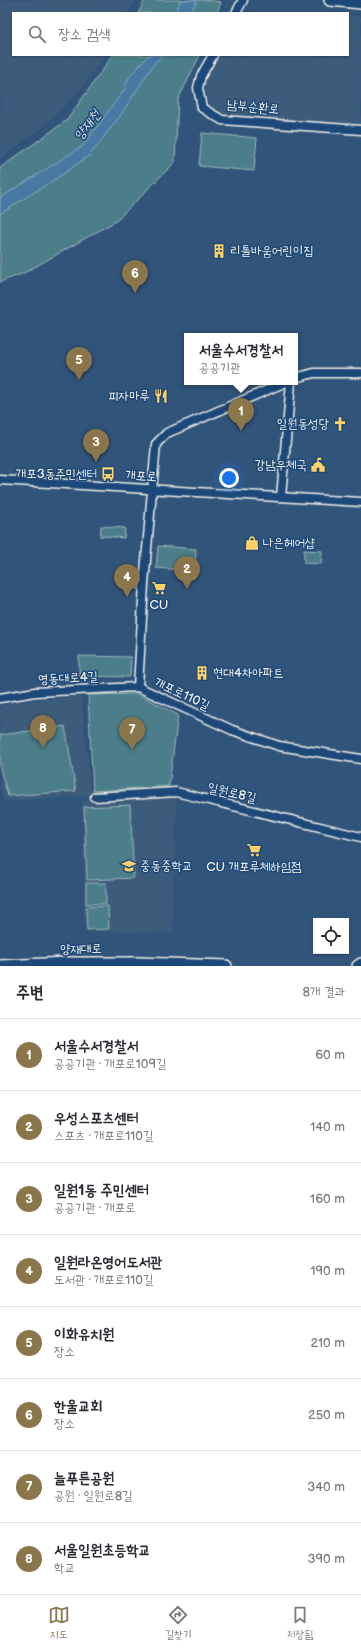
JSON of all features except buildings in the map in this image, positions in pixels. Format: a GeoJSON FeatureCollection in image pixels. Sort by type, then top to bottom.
{"type":"FeatureCollection","features":[{"type":"Feature","properties":{"kind":"main road"},"geometry":{"type":"LineString","coordinates":[[330,0],[361,3]]}},
{"type":"Feature","properties":{"kind":"main road","name":"양재대로"},"geometry":{"type":"LineString","coordinates":[[0,966],[67,963],[138,963],[226,966]]}},
{"type":"Feature","properties":{"kind":"main road","name":"양재대로"},"geometry":{"type":"LineString","coordinates":[[95,966],[138,963]]}},
{"type":"Feature","properties":{"kind":"street"},"geometry":{"type":"LineString","coordinates":[[237,12],[243,0]]}},
{"type":"Feature","properties":{"kind":"street","name":"남부순환로"},"geometry":{"type":"LineString","coordinates":[[212,56],[201,76],[198,88],[202,108],[222,120],[361,130]]}},
{"type":"Feature","properties":{"kind":"street"},"geometry":{"type":"LineString","coordinates":[[298,377],[314,373],[361,373]]}},
{"type":"Feature","properties":{"kind":"street","name":"개포로110길"},"geometry":{"type":"LineString","coordinates":[[279,385],[167,433],[156,444],[144,584],[138,687],[232,730],[279,746],[361,759]]}},
{"type":"Feature","properties":{"kind":"street"},"geometry":{"type":"LineString","coordinates":[[281,497],[291,385]]}},
{"type":"Feature","properties":{"kind":"street","name":"개포로"},"geometry":{"type":"LineString","coordinates":[[0,480],[361,502]]}},
{"type":"Feature","properties":{"kind":"street","name":"영동대로4길"},"geometry":{"type":"LineString","coordinates":[[0,698],[35,692],[138,687]]}},
{"type":"Feature","properties":{"kind":"street","name":"일원로8길"},"geometry":{"type":"LineString","coordinates":[[95,797],[176,792],[361,837]]}},
{"type":"Feature","properties":{"kind":"shaded area"},"geometry":{"type":"Polygon","coordinates":[[[0,0],[135,0],[129,12],[12,12],[12,56],[104,56],[77,93],[46,124],[0,159],[0,0]]]}},
{"type":"Feature","properties":{"kind":"shaded area"},"geometry":{"type":"Polygon","coordinates":[[[181,0],[197,0],[191,12],[175,12],[181,0]]]}},
{"type":"Feature","properties":{"kind":"shaded area"},"geometry":{"type":"Polygon","coordinates":[[[349,17],[361,17],[361,130],[269,127],[211,110],[203,82],[216,56],[349,56],[349,17]]]}},
{"type":"Feature","properties":{"kind":"shaded area"},"geometry":{"type":"Polygon","coordinates":[[[148,56],[162,56],[153,65],[120,116],[90,155],[0,214],[0,198],[83,146],[124,90],[129,77],[148,56]]]}},
{"type":"Feature","properties":{"kind":"shaded area"},"geometry":{"type":"Polygon","coordinates":[[[81,696],[91,795],[4,802],[0,790],[0,705],[33,700],[81,696]]]}},
{"type":"Feature","properties":{"kind":"shaded area","name":"중동중학교"},"geometry":{"type":"Polygon","coordinates":[[[177,793],[172,933],[85,931],[82,801],[177,793]]]}},
{"type":"Feature","properties":{"kind":"green space"},"geometry":{"type":"Polygon","coordinates":[[[145,0],[205,0],[221,2],[217,12],[139,12],[145,0]]]}},
{"type":"Feature","properties":{"kind":"green space"},"geometry":{"type":"Polygon","coordinates":[[[112,56],[200,56],[178,100],[175,162],[116,221],[24,273],[0,282],[0,168],[67,120],[112,56]]]}},
{"type":"Feature","properties":{"kind":"green space"},"geometry":{"type":"Polygon","coordinates":[[[202,133],[257,138],[254,171],[199,166],[202,133]]]}},
{"type":"Feature","properties":{"kind":"green space"},"geometry":{"type":"Polygon","coordinates":[[[101,526],[125,528],[124,538],[100,536],[101,526]]]}},
{"type":"Feature","properties":{"kind":"green space"},"geometry":{"type":"Polygon","coordinates":[[[158,546],[196,549],[195,571],[156,568],[158,546]]]}},
{"type":"Feature","properties":{"kind":"green space"},"geometry":{"type":"Polygon","coordinates":[[[304,550],[322,551],[321,564],[304,563],[304,550]]]}},
{"type":"Feature","properties":{"kind":"green space"},"geometry":{"type":"Polygon","coordinates":[[[79,656],[131,657],[130,677],[79,676],[79,656]]]}},
{"type":"Feature","properties":{"kind":"green space"},"geometry":{"type":"Polygon","coordinates":[[[138,694],[178,715],[169,786],[93,791],[88,695],[138,694]]]}},
{"type":"Feature","properties":{"kind":"green space"},"geometry":{"type":"Polygon","coordinates":[[[65,726],[76,791],[8,796],[0,768],[0,735],[65,726]]]}},
{"type":"Feature","properties":{"kind":"green space"},"geometry":{"type":"Polygon","coordinates":[[[130,805],[134,878],[87,880],[84,807],[130,805]]]}},
{"type":"Feature","properties":{"kind":"green space"},"geometry":{"type":"Polygon","coordinates":[[[86,883],[106,883],[106,904],[86,904],[86,883]]]}},
{"type":"Feature","properties":{"kind":"green space"},"geometry":{"type":"Polygon","coordinates":[[[108,906],[109,929],[87,930],[86,907],[108,906]]]}},
{"type":"Feature","properties":{"kind":"place","name":"리틀바움어린이집"},"geometry":{"type":"Point","coordinates":[219,251]}},
{"type":"Feature","properties":{"kind":"place","name":"한울교회"},"geometry":{"type":"Point","coordinates":[135,293]}},
{"type":"Feature","properties":{"kind":"place","name":"이화유치원"},"geometry":{"type":"Point","coordinates":[79,380]}},
{"type":"Feature","properties":{"kind":"place","name":"피자마루"},"geometry":{"type":"Point","coordinates":[161,396]}},
{"type":"Feature","properties":{"kind":"place","name":"일원동성당"},"geometry":{"type":"Point","coordinates":[340,424]}},
{"type":"Feature","properties":{"kind":"place","name":"서울수서경찰서"},"geometry":{"type":"Point","coordinates":[241,431]}},
{"type":"Feature","properties":{"kind":"place","name":"일원1동 주민센터"},"geometry":{"type":"Point","coordinates":[96,462]}},
{"type":"Feature","properties":{"kind":"place","name":"강남우체국"},"geometry":{"type":"Point","coordinates":[318,465]}},
{"type":"Feature","properties":{"kind":"place","name":"개포3동주민센터"},"geometry":{"type":"Point","coordinates":[108,474]}},
{"type":"Feature","properties":{"kind":"place","name":"나은헤어샵"},"geometry":{"type":"Point","coordinates":[252,543]}},
{"type":"Feature","properties":{"kind":"place","name":"CU"},"geometry":{"type":"Point","coordinates":[159,588]}},
{"type":"Feature","properties":{"kind":"place","name":"우성스포츠센터"},"geometry":{"type":"Point","coordinates":[187,589]}},
{"type":"Feature","properties":{"kind":"place","name":"일원라온영어도서관"},"geometry":{"type":"Point","coordinates":[127,597]}},
{"type":"Feature","properties":{"kind":"place","name":"현대4차아파트"},"geometry":{"type":"Point","coordinates":[202,673]}},
{"type":"Feature","properties":{"kind":"place","name":"서울일원초등학교"},"geometry":{"type":"Point","coordinates":[43,748]}},
{"type":"Feature","properties":{"kind":"place","name":"늘푸른공원"},"geometry":{"type":"Point","coordinates":[132,750]}},
{"type":"Feature","properties":{"kind":"place","name":"CU 개포루체하임점"},"geometry":{"type":"Point","coordinates":[254,850]}},
{"type":"Feature","properties":{"kind":"place","name":"중동중학교"},"geometry":{"type":"Point","coordinates":[129,866]}},
{"type":"Feature","properties":{"kind":"water label","name":"양재천"},"geometry":{"type":"Point","coordinates":[87,125]}}]}
